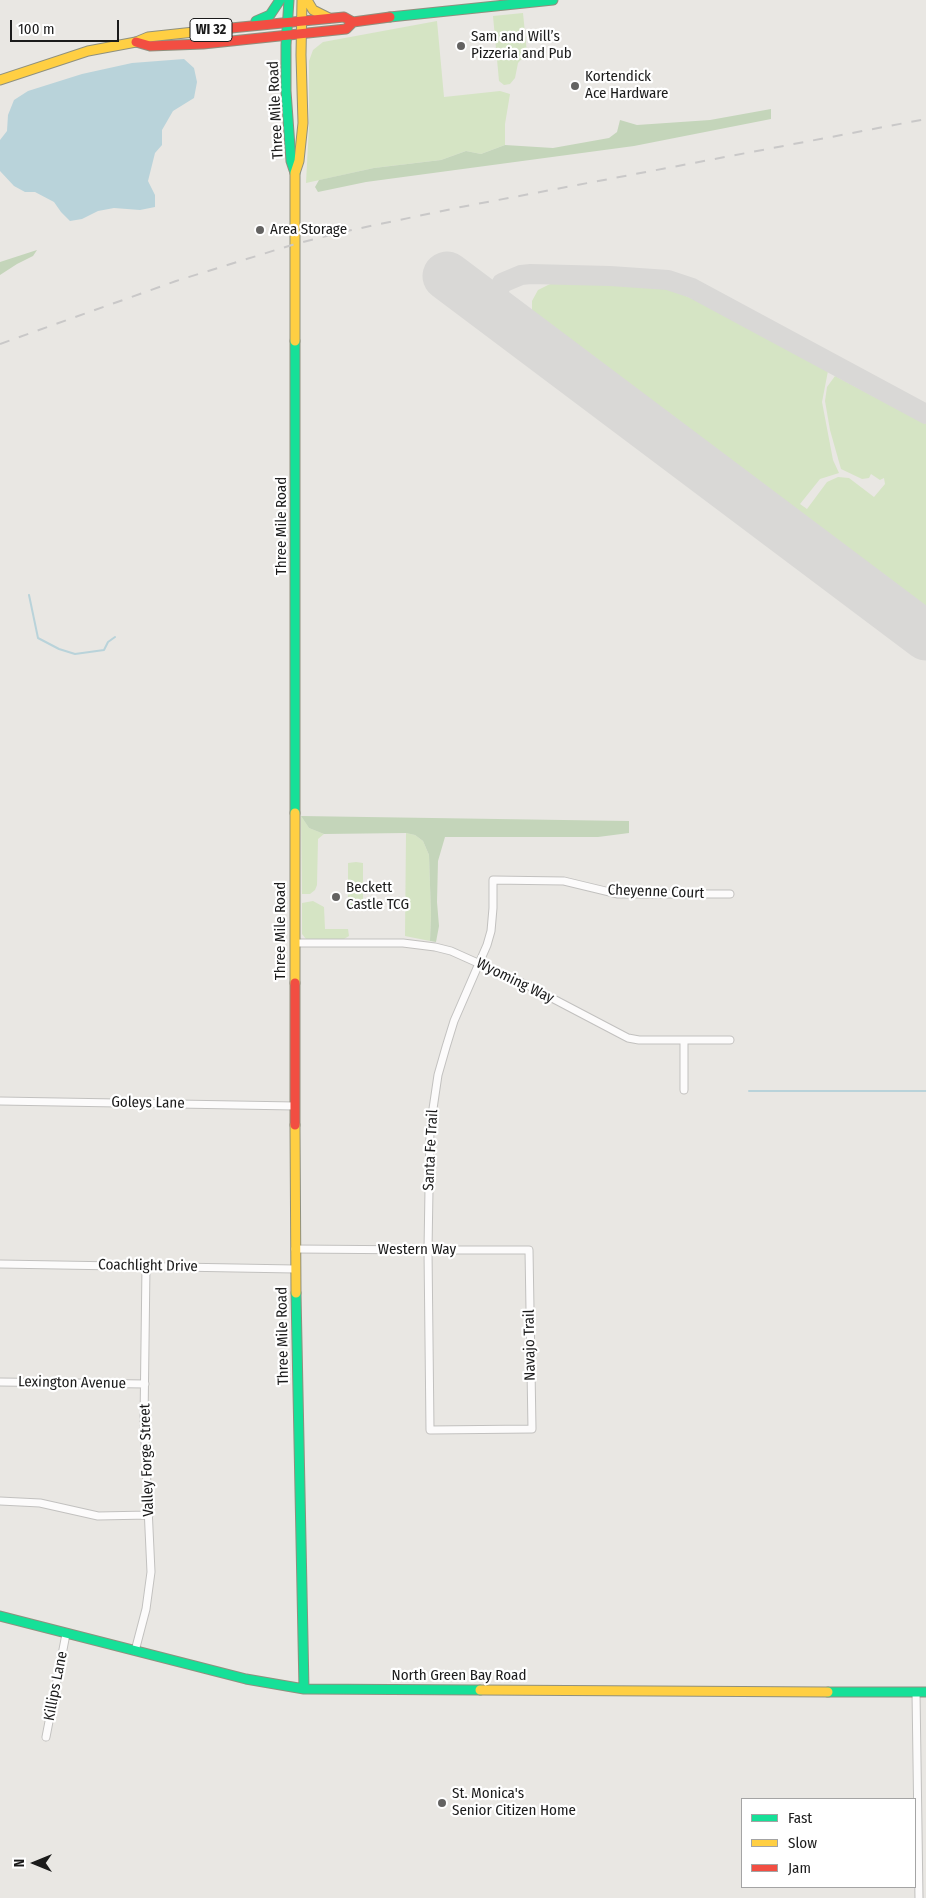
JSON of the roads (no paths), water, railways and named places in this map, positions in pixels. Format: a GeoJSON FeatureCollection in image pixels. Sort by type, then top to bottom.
{"type":"FeatureCollection","features":[{"type":"Feature","properties":{"kind":"street"},"geometry":{"type":"LineString","coordinates":[[245,26],[270,15],[280,0]]}},
{"type":"Feature","properties":{"kind":"street","name":"Three Mile Road"},"geometry":{"type":"LineString","coordinates":[[289,0],[286,41],[286,91],[291,161],[295,173],[295,1268],[304,1689]]}},
{"type":"Feature","properties":{"kind":"street","name":"Three Mile Road"},"geometry":{"type":"LineString","coordinates":[[295,173],[299,161],[303,123],[300,55],[302,0]]}},
{"type":"Feature","properties":{"kind":"street"},"geometry":{"type":"LineString","coordinates":[[307,0],[313,10],[330,19]]}},
{"type":"Feature","properties":{"kind":"street","name":"WI 32"},"geometry":{"type":"LineString","coordinates":[[0,80],[88,51],[136,42],[148,37],[344,17],[353,22],[553,0]]}},
{"type":"Feature","properties":{"kind":"street","name":"WI 32"},"geometry":{"type":"LineString","coordinates":[[136,42],[150,46],[286,41],[301,34],[346,29],[353,22]]}},
{"type":"Feature","properties":{"kind":"street","name":"Cheyenne Court"},"geometry":{"type":"LineString","coordinates":[[493,880],[564,881],[579,883],[613,894],[730,894]]}},
{"type":"Feature","properties":{"kind":"street","name":"Santa Fe Trail"},"geometry":{"type":"LineString","coordinates":[[493,880],[491,932],[454,1021],[433,1102],[428,1156],[430,1430],[532,1429]]}},
{"type":"Feature","properties":{"kind":"street","name":"Wyoming Way"},"geometry":{"type":"LineString","coordinates":[[295,943],[419,944],[451,952],[527,985],[628,1038],[638,1040],[730,1040]]}},
{"type":"Feature","properties":{"kind":"street"},"geometry":{"type":"LineString","coordinates":[[684,1040],[684,1090]]}},
{"type":"Feature","properties":{"kind":"street","name":"Goleys Lane"},"geometry":{"type":"LineString","coordinates":[[0,1101],[295,1106]]}},
{"type":"Feature","properties":{"kind":"street","name":"Western Way"},"geometry":{"type":"LineString","coordinates":[[295,1249],[529,1250],[529,1261]]}},
{"type":"Feature","properties":{"kind":"street","name":"Navajo Trail"},"geometry":{"type":"LineString","coordinates":[[529,1261],[532,1429]]}},
{"type":"Feature","properties":{"kind":"street","name":"Coachlight Drive"},"geometry":{"type":"LineString","coordinates":[[0,1264],[295,1268]]}},
{"type":"Feature","properties":{"kind":"street","name":"Valley Forge Street"},"geometry":{"type":"LineString","coordinates":[[135,1651],[146,1609],[151,1572],[145,1457],[146,1266]]}},
{"type":"Feature","properties":{"kind":"street","name":"Lexington Avenue"},"geometry":{"type":"LineString","coordinates":[[0,1382],[145,1384]]}},
{"type":"Feature","properties":{"kind":"street"},"geometry":{"type":"LineString","coordinates":[[0,1500],[40,1503],[98,1516],[114,1517],[149,1514]]}},
{"type":"Feature","properties":{"kind":"street","name":"North Green Bay Road"},"geometry":{"type":"LineString","coordinates":[[0,1616],[246,1680],[304,1689],[921,1692]]}},
{"type":"Feature","properties":{"kind":"street","name":"Killips Lane"},"geometry":{"type":"LineString","coordinates":[[46,1737],[66,1634]]}},
{"type":"Feature","properties":{"kind":"street"},"geometry":{"type":"LineString","coordinates":[[919,1898],[921,1692]]}},
{"type":"Feature","properties":{"kind":"water"},"geometry":{"type":"Polygon","coordinates":[[[184,59],[194,68],[197,82],[194,98],[173,111],[162,130],[162,145],[155,153],[148,181],[155,195],[155,207],[140,210],[114,208],[98,211],[82,219],[70,221],[54,202],[35,192],[25,192],[14,186],[0,171],[0,140],[7,131],[8,115],[14,100],[28,91],[82,74],[132,63],[184,59]]]}},
{"type":"Feature","properties":{"kind":"waterway"},"geometry":{"type":"LineString","coordinates":[[29,595],[38,638],[59,649],[75,654],[104,650],[108,642],[115,637]]}},
{"type":"Feature","properties":{"kind":"waterway"},"geometry":{"type":"LineString","coordinates":[[749,1091],[926,1091]]}},
{"type":"Feature","properties":{"kind":"railway"},"geometry":{"type":"LineString","coordinates":[[0,344],[176,281],[295,244],[342,232],[461,207],[926,119]]}},
{"type":"Feature","properties":{"kind":"place","name":"Sam and Will’s Pizzeria and Pub"},"geometry":{"type":"Point","coordinates":[461,46]}},
{"type":"Feature","properties":{"kind":"place","name":"Kortendick Ace Hardware"},"geometry":{"type":"Point","coordinates":[575,86]}},
{"type":"Feature","properties":{"kind":"place","name":"Area Storage"},"geometry":{"type":"Point","coordinates":[260,230]}},
{"type":"Feature","properties":{"kind":"place","name":"Beckett Castle TCG"},"geometry":{"type":"Point","coordinates":[336,897]}},
{"type":"Feature","properties":{"kind":"place","name":"St. Monica's Senior Citizen Home"},"geometry":{"type":"Point","coordinates":[442,1803]}}]}
